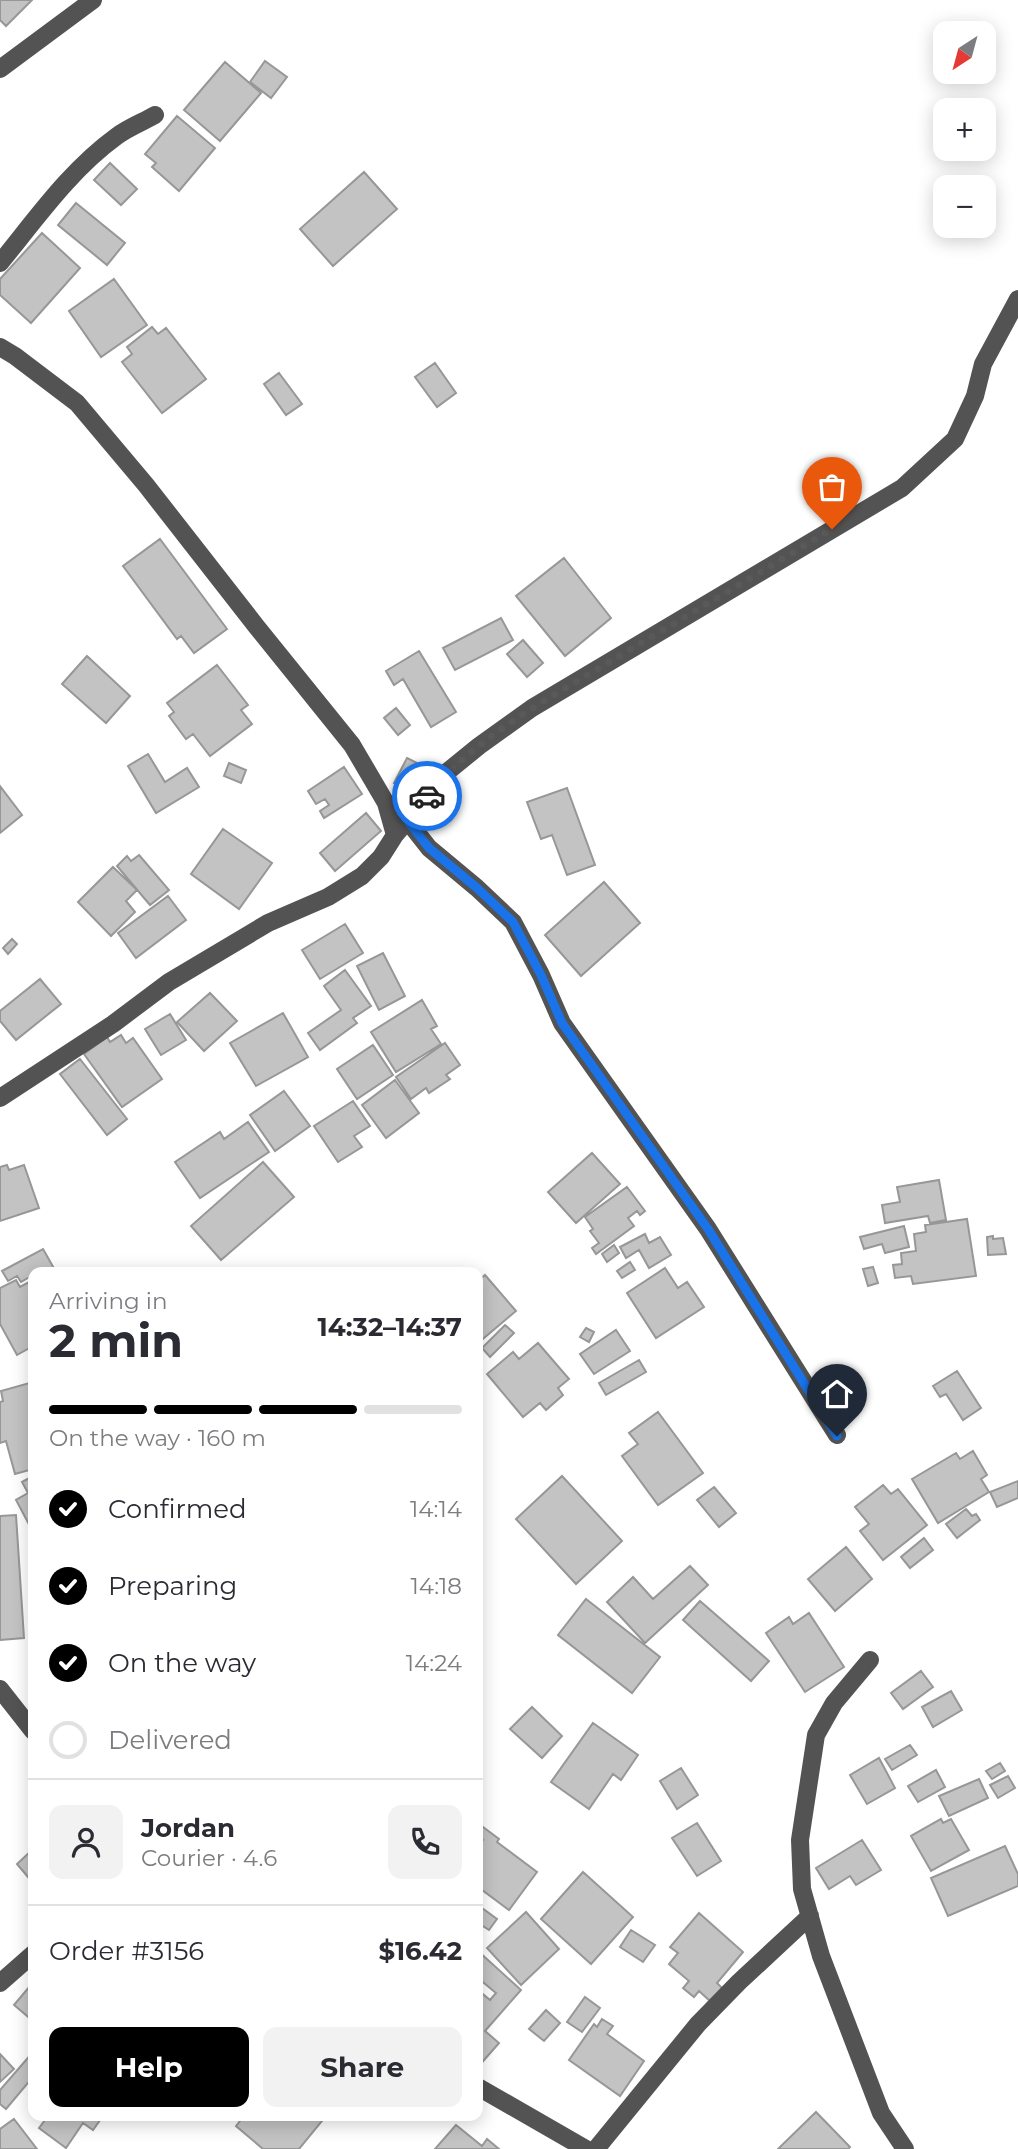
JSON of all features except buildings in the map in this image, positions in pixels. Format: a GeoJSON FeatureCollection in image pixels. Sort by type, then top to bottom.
{"type":"FeatureCollection","features":[{"type":"Feature","properties":{"kind":"street"},"geometry":{"type":"LineString","coordinates":[[0,69],[93,0]]}},
{"type":"Feature","properties":{"kind":"street"},"geometry":{"type":"LineString","coordinates":[[0,263],[65,183],[118,135],[155,115]]}},
{"type":"Feature","properties":{"kind":"street"},"geometry":{"type":"LineString","coordinates":[[0,1098],[113,1024],[169,982],[268,923],[328,897],[362,876],[381,857],[395,835],[447,772],[532,708],[901,488],[955,439],[975,396],[983,363],[1018,299]]}},
{"type":"Feature","properties":{"kind":"street"},"geometry":{"type":"LineString","coordinates":[[0,347],[77,403],[146,485],[352,745],[386,803],[395,835]]}},
{"type":"Feature","properties":{"kind":"street"},"geometry":{"type":"LineString","coordinates":[[407,820],[429,848],[513,922],[562,1023],[708,1229],[837,1436]]}},
{"type":"Feature","properties":{"kind":"street"},"geometry":{"type":"LineString","coordinates":[[870,1660],[834,1703],[817,1735],[800,1840],[802,1889],[821,1956],[881,2113],[905,2149]]}},
{"type":"Feature","properties":{"kind":"street"},"geometry":{"type":"LineString","coordinates":[[0,1689],[28,1725]]}},
{"type":"Feature","properties":{"kind":"street"},"geometry":{"type":"LineString","coordinates":[[596,2149],[698,2024],[738,1982],[810,1916]]}},
{"type":"Feature","properties":{"kind":"street"},"geometry":{"type":"LineString","coordinates":[[0,1983],[28,1958]]}},
{"type":"Feature","properties":{"kind":"street"},"geometry":{"type":"LineString","coordinates":[[483,2090],[586,2149]]}},
{"type":"Feature","properties":{"kind":"way so far"},"geometry":{"type":"LineString","coordinates":[[427,796],[447,772],[532,708],[832,529]]}},
{"type":"Feature","properties":{"kind":"route"},"geometry":{"type":"LineString","coordinates":[[427,796],[407,820],[429,848],[513,922],[562,1023],[708,1229],[837,1436]]}}]}
